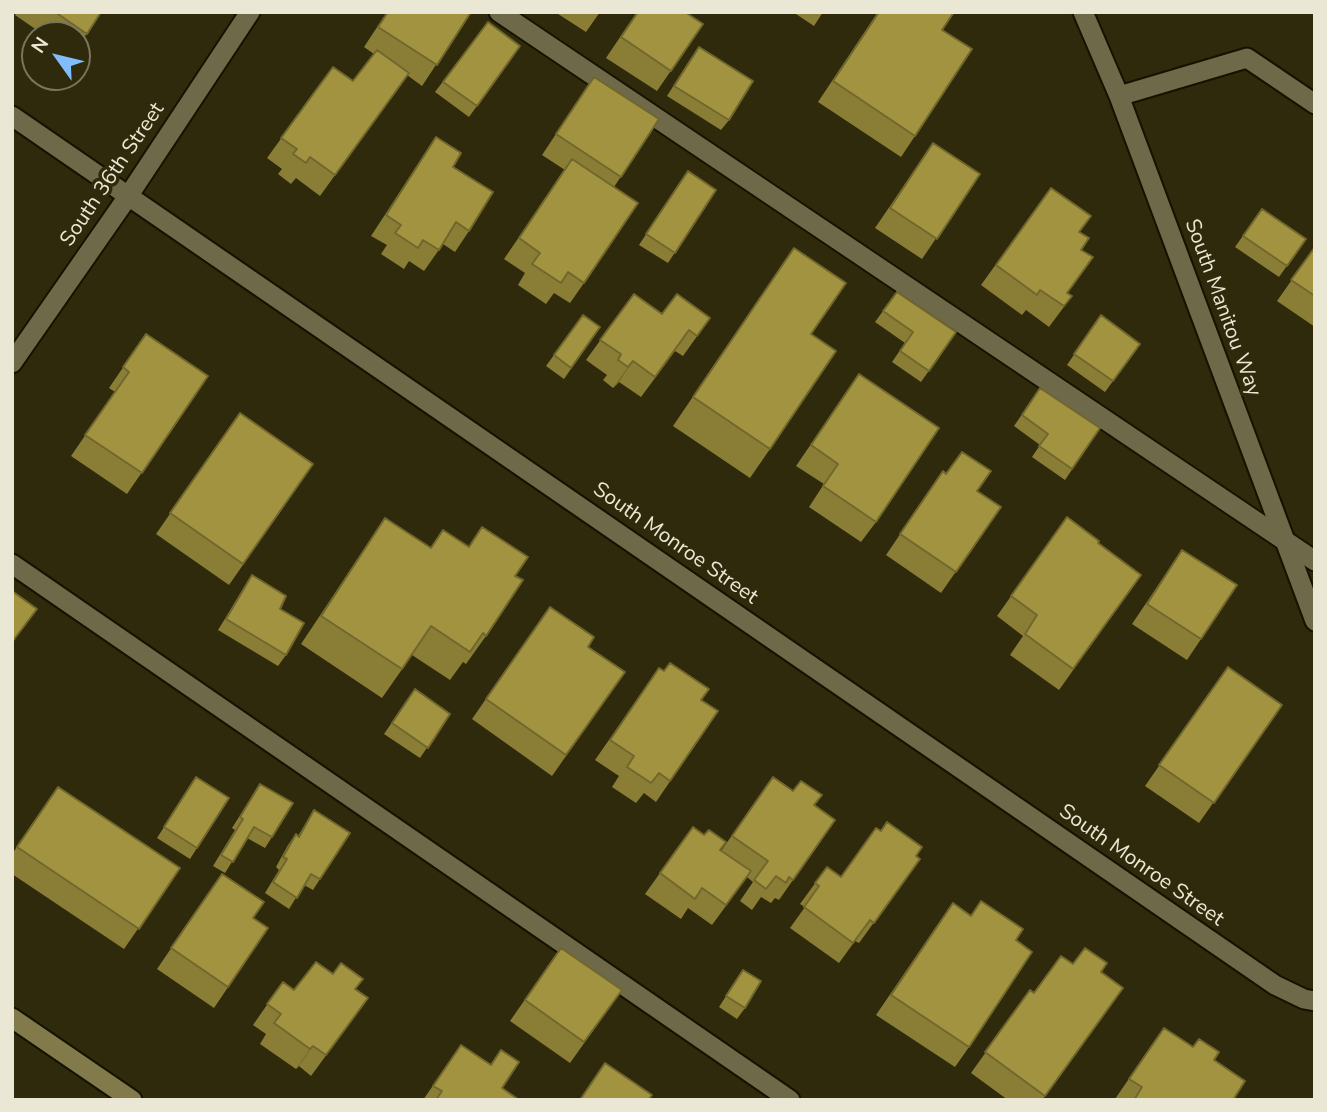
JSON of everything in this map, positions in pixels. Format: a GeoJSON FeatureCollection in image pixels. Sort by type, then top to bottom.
{"type":"FeatureCollection","features":[{"type":"Feature","properties":{"kind":"main road"},"geometry":{"type":"LineString","coordinates":[[12,1018],[132,1100]]}},
{"type":"Feature","properties":{"kind":"street","name":"South 36th Street"},"geometry":{"type":"LineString","coordinates":[[12,363],[129,195],[250,12]]}},
{"type":"Feature","properties":{"kind":"street"},"geometry":{"type":"LineString","coordinates":[[499,12],[1315,561]]}},
{"type":"Feature","properties":{"kind":"street","name":"South Manitou Way"},"geometry":{"type":"LineString","coordinates":[[1083,12],[1119,96],[1315,621]]}},
{"type":"Feature","properties":{"kind":"street"},"geometry":{"type":"LineString","coordinates":[[1119,96],[1247,58],[1315,104]]}},
{"type":"Feature","properties":{"kind":"street","name":"South Monroe Street"},"geometry":{"type":"LineString","coordinates":[[12,116],[1275,985],[1304,999],[1315,1001]]}},
{"type":"Feature","properties":{"kind":"street"},"geometry":{"type":"LineString","coordinates":[[12,564],[790,1100]]}},
{"type":"Feature","properties":{"kind":"building"},"geometry":{"type":"Polygon","coordinates":[[[55,12],[101,12],[91,28],[91,21],[68,21],[55,12]]]}},
{"type":"Feature","properties":{"kind":"building"},"geometry":{"type":"Polygon","coordinates":[[[388,12],[471,12],[437,65],[378,27],[388,12]]]}},
{"type":"Feature","properties":{"kind":"building"},"geometry":{"type":"Polygon","coordinates":[[[638,12],[685,12],[703,24],[671,71],[621,37],[638,12]]]}},
{"type":"Feature","properties":{"kind":"building"},"geometry":{"type":"Polygon","coordinates":[[[879,12],[954,12],[942,30],[972,49],[915,136],[833,81],[879,12]]]}},
{"type":"Feature","properties":{"kind":"building"},"geometry":{"type":"Polygon","coordinates":[[[488,22],[520,46],[477,106],[443,82],[488,22]]]}},
{"type":"Feature","properties":{"kind":"building"},"geometry":{"type":"Polygon","coordinates":[[[699,47],[753,81],[729,120],[674,86],[699,47]]]}},
{"type":"Feature","properties":{"kind":"building"},"geometry":{"type":"Polygon","coordinates":[[[377,50],[409,73],[335,175],[310,157],[306,163],[293,154],[297,149],[281,138],[333,67],[353,81],[377,50]]]}},
{"type":"Feature","properties":{"kind":"building"},"geometry":{"type":"Polygon","coordinates":[[[594,77],[659,119],[621,177],[556,134],[594,77]]]}},
{"type":"Feature","properties":{"kind":"building"},"geometry":{"type":"Polygon","coordinates":[[[436,137],[461,153],[453,167],[493,192],[469,231],[456,222],[439,250],[423,240],[418,248],[395,233],[401,225],[386,215],[436,137]]]}},
{"type":"Feature","properties":{"kind":"building"},"geometry":{"type":"Polygon","coordinates":[[[933,143],[980,174],[937,239],[890,208],[933,143]]]}},
{"type":"Feature","properties":{"kind":"building"},"geometry":{"type":"Polygon","coordinates":[[[572,159],[638,203],[584,283],[568,272],[561,283],[532,264],[540,253],[519,238],[572,159]]]}},
{"type":"Feature","properties":{"kind":"building"},"geometry":{"type":"Polygon","coordinates":[[[688,171],[716,190],[675,253],[646,234],[688,171]]]}},
{"type":"Feature","properties":{"kind":"building"},"geometry":{"type":"Polygon","coordinates":[[[1051,188],[1091,216],[1079,232],[1089,238],[1081,250],[1093,257],[1067,293],[1072,296],[1064,306],[1040,290],[1037,295],[996,265],[1051,188]]]}},
{"type":"Feature","properties":{"kind":"building"},"geometry":{"type":"Polygon","coordinates":[[[1262,209],[1306,239],[1287,266],[1243,236],[1262,209]]]}},
{"type":"Feature","properties":{"kind":"building"},"geometry":{"type":"Polygon","coordinates":[[[1315,247],[1315,296],[1291,280],[1315,247]]]}},
{"type":"Feature","properties":{"kind":"building"},"geometry":{"type":"Polygon","coordinates":[[[794,248],[846,283],[811,334],[836,351],[770,449],[693,397],[794,248]]]}},
{"type":"Feature","properties":{"kind":"building"},"geometry":{"type":"Polygon","coordinates":[[[897,292],[956,332],[929,371],[900,351],[913,332],[883,311],[897,292]]]}},
{"type":"Feature","properties":{"kind":"building"},"geometry":{"type":"Polygon","coordinates":[[[634,294],[662,314],[677,294],[710,318],[697,336],[689,330],[655,377],[633,361],[628,367],[618,360],[621,354],[600,340],[634,294]]]}},
{"type":"Feature","properties":{"kind":"building"},"geometry":{"type":"Polygon","coordinates":[[[583,315],[600,327],[571,368],[554,355],[583,315]]]}},
{"type":"Feature","properties":{"kind":"building"},"geometry":{"type":"Polygon","coordinates":[[[1101,315],[1140,344],[1113,381],[1074,354],[1101,315]]]}},
{"type":"Feature","properties":{"kind":"building"},"geometry":{"type":"Polygon","coordinates":[[[146,334],[208,376],[142,473],[85,435],[129,372],[123,367],[146,334]]]}},
{"type":"Feature","properties":{"kind":"building"},"geometry":{"type":"Polygon","coordinates":[[[859,374],[939,428],[876,522],[823,486],[838,464],[811,445],[859,374]]]}},
{"type":"Feature","properties":{"kind":"building"},"geometry":{"type":"Polygon","coordinates":[[[1040,388],[1100,428],[1072,469],[1039,446],[1048,434],[1022,415],[1040,388]]]}},
{"type":"Feature","properties":{"kind":"building"},"geometry":{"type":"Polygon","coordinates":[[[240,413],[313,464],[243,564],[170,513],[240,413]]]}},
{"type":"Feature","properties":{"kind":"building"},"geometry":{"type":"Polygon","coordinates":[[[962,452],[991,471],[977,491],[1001,507],[956,572],[900,534],[943,471],[946,474],[962,452]]]}},
{"type":"Feature","properties":{"kind":"building"},"geometry":{"type":"Polygon","coordinates":[[[1067,517],[1141,575],[1073,669],[1025,634],[1037,615],[1011,596],[1067,517]]]}},
{"type":"Feature","properties":{"kind":"building"},"geometry":{"type":"Polygon","coordinates":[[[385,518],[431,548],[443,530],[469,547],[482,527],[528,557],[515,576],[523,580],[486,636],[483,633],[470,652],[431,626],[402,669],[321,616],[385,518]]]}},
{"type":"Feature","properties":{"kind":"building"},"geometry":{"type":"Polygon","coordinates":[[[1182,550],[1237,585],[1201,639],[1147,604],[1182,550]]]}},
{"type":"Feature","properties":{"kind":"building"},"geometry":{"type":"Polygon","coordinates":[[[252,575],[286,596],[280,609],[304,623],[286,655],[226,619],[252,575]]]}},
{"type":"Feature","properties":{"kind":"building"},"geometry":{"type":"Polygon","coordinates":[[[12,591],[37,609],[12,642],[12,591]]]}},
{"type":"Feature","properties":{"kind":"building"},"geometry":{"type":"Polygon","coordinates":[[[550,607],[594,637],[588,647],[625,672],[566,755],[486,699],[550,607]]]}},
{"type":"Feature","properties":{"kind":"building"},"geometry":{"type":"Polygon","coordinates":[[[670,663],[709,689],[701,700],[718,711],[670,781],[659,773],[651,783],[627,767],[634,756],[610,740],[659,668],[664,671],[670,663]]]}},
{"type":"Feature","properties":{"kind":"building"},"geometry":{"type":"Polygon","coordinates":[[[1228,667],[1282,705],[1214,803],[1159,765],[1228,667]]]}},
{"type":"Feature","properties":{"kind":"building"},"geometry":{"type":"Polygon","coordinates":[[[415,689],[450,714],[428,748],[392,723],[415,689]]]}},
{"type":"Feature","properties":{"kind":"building"},"geometry":{"type":"Polygon","coordinates":[[[196,777],[229,798],[197,848],[164,827],[196,777]]]}},
{"type":"Feature","properties":{"kind":"building"},"geometry":{"type":"Polygon","coordinates":[[[773,777],[793,791],[801,781],[822,795],[814,805],[835,820],[793,880],[789,877],[786,883],[776,876],[766,889],[754,880],[768,861],[732,836],[773,777]]]}},
{"type":"Feature","properties":{"kind":"building"},"geometry":{"type":"Polygon","coordinates":[[[260,784],[293,803],[272,837],[254,827],[233,862],[221,855],[260,784]]]}},
{"type":"Feature","properties":{"kind":"building"},"geometry":{"type":"Polygon","coordinates":[[[58,787],[180,868],[139,929],[17,847],[58,787]]]}},
{"type":"Feature","properties":{"kind":"building"},"geometry":{"type":"Polygon","coordinates":[[[314,810],[350,833],[320,879],[311,874],[297,898],[273,882],[287,859],[283,857],[296,834],[299,837],[314,810]]]}},
{"type":"Feature","properties":{"kind":"building"},"geometry":{"type":"Polygon","coordinates":[[[887,822],[922,847],[916,856],[920,859],[874,923],[870,920],[853,943],[804,907],[819,886],[815,883],[827,867],[841,877],[876,828],[881,831],[887,822]]]}},
{"type":"Feature","properties":{"kind":"building"},"geometry":{"type":"Polygon","coordinates":[[[693,827],[704,835],[709,830],[726,842],[720,850],[751,871],[726,905],[702,888],[695,899],[660,873],[693,827]]]}},
{"type":"Feature","properties":{"kind":"building"},"geometry":{"type":"Polygon","coordinates":[[[222,874],[264,902],[253,918],[268,928],[228,987],[171,948],[222,874]]]}},
{"type":"Feature","properties":{"kind":"building"},"geometry":{"type":"Polygon","coordinates":[[[981,901],[1023,929],[1016,940],[1032,952],[969,1047],[891,995],[953,903],[971,916],[981,901]]]}},
{"type":"Feature","properties":{"kind":"building"},"geometry":{"type":"Polygon","coordinates":[[[561,948],[622,990],[584,1042],[525,1000],[561,948]]]}},
{"type":"Feature","properties":{"kind":"building"},"geometry":{"type":"Polygon","coordinates":[[[1085,948],[1107,963],[1101,972],[1123,988],[1045,1096],[985,1052],[1030,990],[1034,993],[1061,956],[1073,964],[1085,948]]]}},
{"type":"Feature","properties":{"kind":"building"},"geometry":{"type":"Polygon","coordinates":[[[316,962],[333,974],[341,963],[363,979],[355,989],[368,998],[326,1055],[313,1046],[310,1049],[274,1023],[281,1014],[267,1004],[283,982],[294,990],[316,962]]]}},
{"type":"Feature","properties":{"kind":"building"},"geometry":{"type":"Polygon","coordinates":[[[743,970],[761,981],[745,1008],[726,996],[743,970]]]}},
{"type":"Feature","properties":{"kind":"building"},"geometry":{"type":"Polygon","coordinates":[[[1164,1028],[1193,1047],[1199,1039],[1219,1052],[1214,1060],[1245,1081],[1233,1100],[1134,1100],[1142,1087],[1129,1079],[1164,1028]]]}},
{"type":"Feature","properties":{"kind":"building"},"geometry":{"type":"Polygon","coordinates":[[[461,1045],[491,1065],[501,1050],[519,1062],[502,1088],[519,1100],[436,1100],[442,1091],[433,1086],[461,1045]]]}},
{"type":"Feature","properties":{"kind":"building"},"geometry":{"type":"Polygon","coordinates":[[[605,1063],[652,1095],[648,1100],[580,1100],[605,1063]]]}}]}
